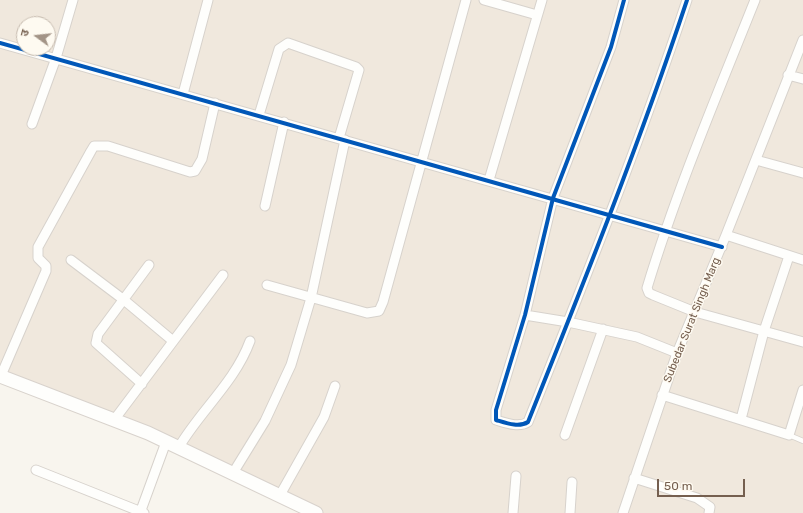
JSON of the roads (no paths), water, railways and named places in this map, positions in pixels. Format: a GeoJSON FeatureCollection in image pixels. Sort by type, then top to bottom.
{"type":"FeatureCollection","features":[{"type":"Feature","properties":{"kind":"street"},"geometry":{"type":"LineString","coordinates":[[32,124],[56,58],[73,0]]}},
{"type":"Feature","properties":{"kind":"street"},"geometry":{"type":"LineString","coordinates":[[183,94],[208,0]]}},
{"type":"Feature","properties":{"kind":"street"},"geometry":{"type":"LineString","coordinates":[[268,285],[366,313],[379,310],[383,302],[466,0]]}},
{"type":"Feature","properties":{"kind":"street"},"geometry":{"type":"LineString","coordinates":[[484,0],[537,15]]}},
{"type":"Feature","properties":{"kind":"street"},"geometry":{"type":"LineString","coordinates":[[489,180],[542,0]]}},
{"type":"Feature","properties":{"kind":"street"},"geometry":{"type":"LineString","coordinates":[[624,0],[611,47],[553,198],[525,315],[495,416],[496,420],[519,425],[528,422],[568,322],[669,56],[687,0]]}},
{"type":"Feature","properties":{"kind":"street"},"geometry":{"type":"LineString","coordinates":[[755,0],[701,134],[665,230],[647,290],[653,295],[695,312],[803,342]]}},
{"type":"Feature","properties":{"kind":"street","name":"Subedar Surat Singh Marg"},"geometry":{"type":"LineString","coordinates":[[622,513],[677,353],[722,247],[788,75],[803,40]]}},
{"type":"Feature","properties":{"kind":"street"},"geometry":{"type":"LineString","coordinates":[[0,42],[722,247]]}},
{"type":"Feature","properties":{"kind":"street"},"geometry":{"type":"LineString","coordinates":[[233,473],[265,421],[290,366],[311,298],[342,139],[359,70],[356,67],[288,43],[279,49],[259,115]]}},
{"type":"Feature","properties":{"kind":"street"},"geometry":{"type":"LineString","coordinates":[[788,75],[803,79]]}},
{"type":"Feature","properties":{"kind":"street"},"geometry":{"type":"LineString","coordinates":[[215,103],[202,159],[195,171],[190,172],[108,146],[94,146],[90,151],[38,247],[38,258],[46,266],[46,271],[0,377],[114,420],[179,447],[316,513]]}},
{"type":"Feature","properties":{"kind":"street"},"geometry":{"type":"LineString","coordinates":[[265,206],[284,122]]}},
{"type":"Feature","properties":{"kind":"street"},"geometry":{"type":"LineString","coordinates":[[756,160],[803,173]]}},
{"type":"Feature","properties":{"kind":"street"},"geometry":{"type":"LineString","coordinates":[[726,235],[803,260]]}},
{"type":"Feature","properties":{"kind":"street"},"geometry":{"type":"LineString","coordinates":[[741,419],[764,331],[789,256]]}},
{"type":"Feature","properties":{"kind":"street"},"geometry":{"type":"LineString","coordinates":[[71,260],[124,300],[173,340]]}},
{"type":"Feature","properties":{"kind":"street"},"geometry":{"type":"LineString","coordinates":[[142,384],[96,343],[98,334],[149,265]]}},
{"type":"Feature","properties":{"kind":"street"},"geometry":{"type":"LineString","coordinates":[[114,420],[223,275]]}},
{"type":"Feature","properties":{"kind":"street"},"geometry":{"type":"LineString","coordinates":[[525,315],[637,336],[677,353]]}},
{"type":"Feature","properties":{"kind":"street"},"geometry":{"type":"LineString","coordinates":[[565,435],[603,329]]}},
{"type":"Feature","properties":{"kind":"street"},"geometry":{"type":"LineString","coordinates":[[179,447],[193,426],[233,374],[245,355],[250,341]]}},
{"type":"Feature","properties":{"kind":"street"},"geometry":{"type":"LineString","coordinates":[[280,495],[324,417],[335,386]]}},
{"type":"Feature","properties":{"kind":"street"},"geometry":{"type":"LineString","coordinates":[[662,394],[789,436],[803,390]]}},
{"type":"Feature","properties":{"kind":"street"},"geometry":{"type":"LineString","coordinates":[[36,470],[142,512],[166,442]]}},
{"type":"Feature","properties":{"kind":"street"},"geometry":{"type":"LineString","coordinates":[[514,513],[516,476]]}},
{"type":"Feature","properties":{"kind":"street"},"geometry":{"type":"LineString","coordinates":[[634,478],[697,498],[710,507],[709,513]]}},
{"type":"Feature","properties":{"kind":"street"},"geometry":{"type":"LineString","coordinates":[[570,513],[572,482]]}},
{"type":"Feature","properties":{"kind":"lane"},"geometry":{"type":"LineString","coordinates":[[789,436],[803,441]]}}]}
